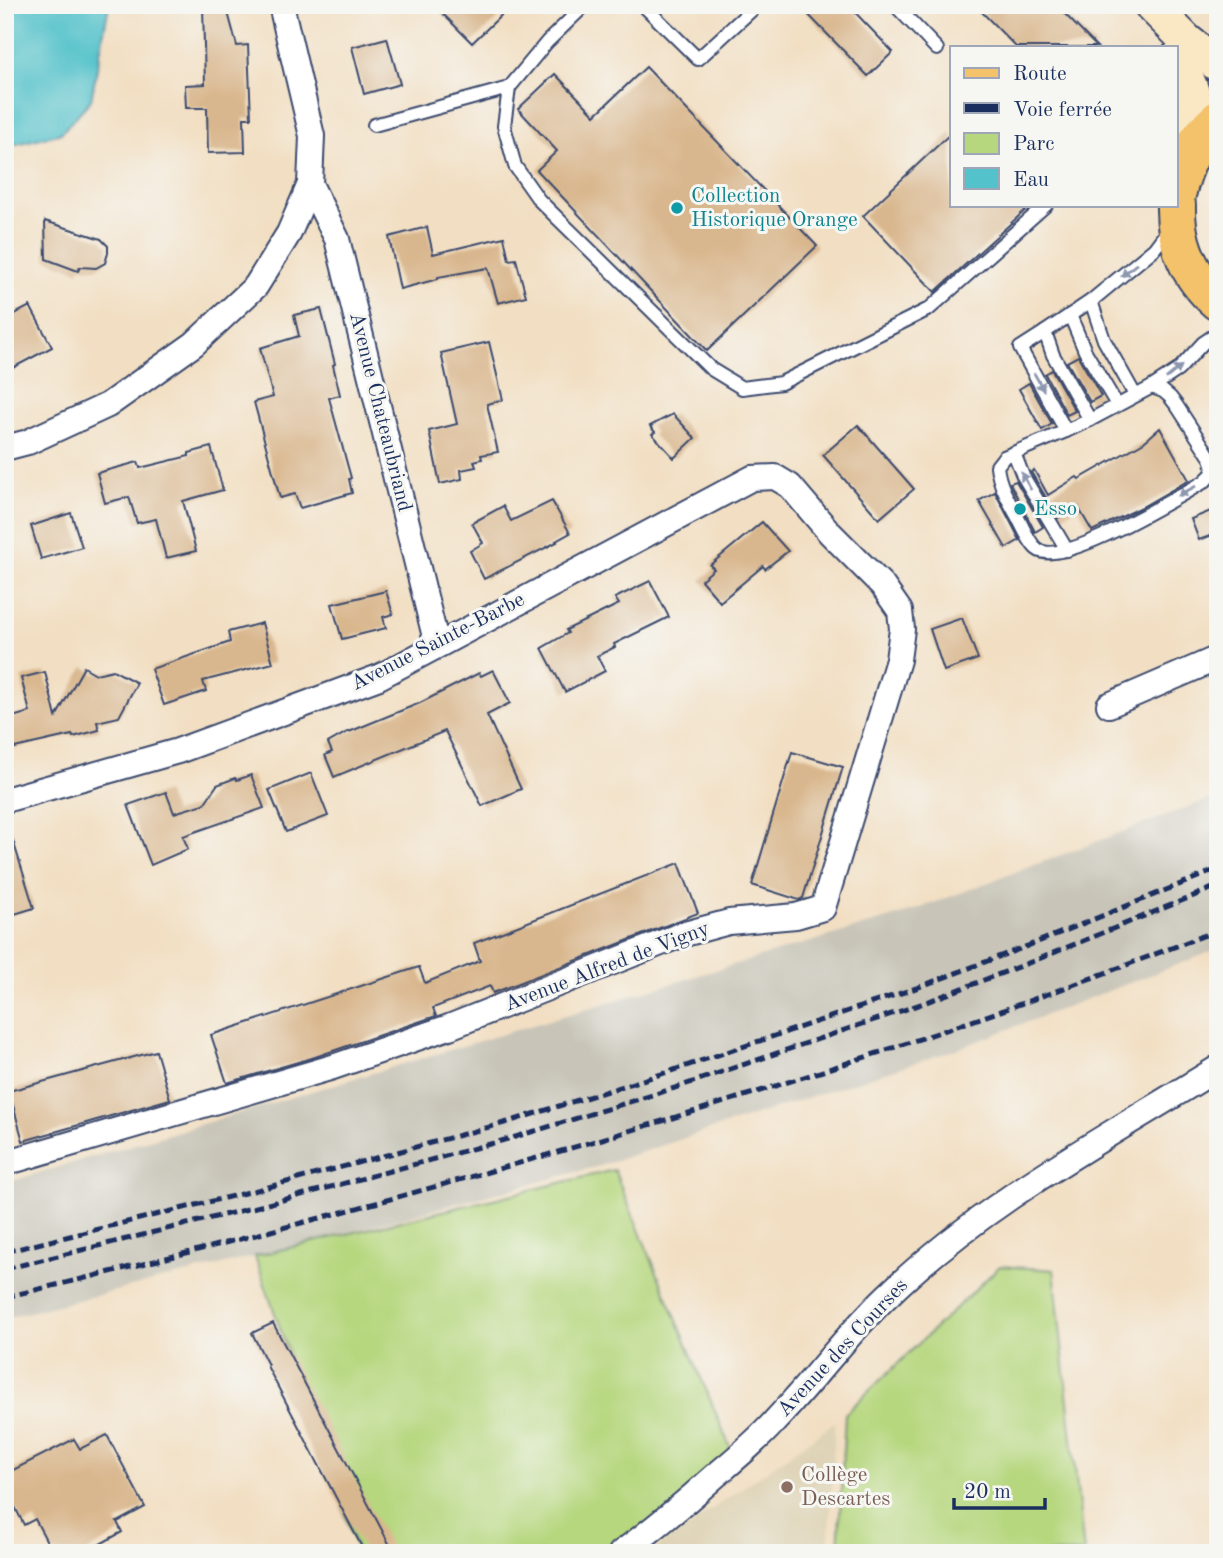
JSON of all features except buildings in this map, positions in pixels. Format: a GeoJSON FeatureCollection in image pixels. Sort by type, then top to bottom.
{"type":"FeatureCollection","features":[{"type":"Feature","properties":{"kind":"main road"},"geometry":{"type":"LineString","coordinates":[[1178,193],[1181,173],[1191,151],[1202,135],[1218,120]]}},
{"type":"Feature","properties":{"kind":"main road"},"geometry":{"type":"LineString","coordinates":[[1176,207],[1178,240],[1185,258],[1207,292],[1218,301]]}},
{"type":"Feature","properties":{"kind":"street"},"geometry":{"type":"LineString","coordinates":[[5,448],[28,442],[108,405],[194,344],[256,286],[289,233],[310,184],[312,136],[281,5]]}},
{"type":"Feature","properties":{"kind":"street"},"geometry":{"type":"LineString","coordinates":[[1147,20],[1187,41],[1218,65]]}},
{"type":"Feature","properties":{"kind":"street"},"geometry":{"type":"LineString","coordinates":[[1178,62],[1194,96],[1196,113],[1191,151]]}},
{"type":"Feature","properties":{"kind":"street","name":"Avenue Chateaubriand"},"geometry":{"type":"LineString","coordinates":[[310,184],[337,239],[437,645]]}},
{"type":"Feature","properties":{"kind":"street","name":"Avenue Sainte-Barbe"},"geometry":{"type":"LineString","coordinates":[[5,800],[178,751],[379,677],[752,478],[775,477]]}},
{"type":"Feature","properties":{"kind":"street","name":"Avenue Alfred de Vigny"},"geometry":{"type":"LineString","coordinates":[[5,1163],[333,1067],[449,1027],[681,935],[729,922],[796,916],[822,908],[898,660],[902,629],[900,611],[881,585],[789,486],[775,477]]}},
{"type":"Feature","properties":{"kind":"street"},"geometry":{"type":"LineString","coordinates":[[1109,705],[1218,658]]}},
{"type":"Feature","properties":{"kind":"street","name":"Avenue des Courses"},"geometry":{"type":"LineString","coordinates":[[621,1553],[681,1506],[754,1442],[887,1296],[975,1221],[1018,1191],[1218,1068]]}},
{"type":"Feature","properties":{"kind":"lane"},"geometry":{"type":"LineString","coordinates":[[585,5],[547,42],[509,88],[504,126],[515,166],[539,200],[711,369],[742,388],[781,383],[929,309],[1045,206]]}},
{"type":"Feature","properties":{"kind":"lane"},"geometry":{"type":"LineString","coordinates":[[643,5],[698,59],[757,5]]}},
{"type":"Feature","properties":{"kind":"lane"},"geometry":{"type":"LineString","coordinates":[[895,5],[937,49]]}},
{"type":"Feature","properties":{"kind":"lane"},"geometry":{"type":"LineString","coordinates":[[374,125],[509,88]]}},
{"type":"Feature","properties":{"kind":"lane"},"geometry":{"type":"LineString","coordinates":[[1066,431],[1020,348],[1091,301],[1154,249],[1176,207]]}},
{"type":"Feature","properties":{"kind":"lane"},"geometry":{"type":"LineString","coordinates":[[1091,301],[1104,340],[1135,395]]}},
{"type":"Feature","properties":{"kind":"lane"},"geometry":{"type":"LineString","coordinates":[[1070,314],[1085,351],[1117,405]]}},
{"type":"Feature","properties":{"kind":"lane"},"geometry":{"type":"LineString","coordinates":[[1045,332],[1053,355],[1090,420]]}},
{"type":"Feature","properties":{"kind":"lane"},"geometry":{"type":"LineString","coordinates":[[1152,387],[1163,391],[1177,406],[1213,460],[1213,473],[1204,482],[1096,541],[1046,553],[1037,549],[998,477],[997,466],[1004,457],[1090,420],[1152,387],[1178,370],[1203,343],[1218,334]]}},
{"type":"Feature","properties":{"kind":"lane"},"geometry":{"type":"LineString","coordinates":[[1014,453],[1023,476],[1067,550]]}},
{"type":"Feature","properties":{"kind":"shaded area"},"geometry":{"type":"Polygon","coordinates":[[[1218,796],[1218,949],[954,1050],[599,1166],[253,1257],[5,1318],[5,1183],[907,913],[1218,796]]]}},
{"type":"Feature","properties":{"kind":"shaded area","name":"Collège Descartes"},"geometry":{"type":"Polygon","coordinates":[[[835,1422],[828,1553],[650,1553],[835,1422]]]}},
{"type":"Feature","properties":{"kind":"green space"},"geometry":{"type":"Polygon","coordinates":[[[614,1170],[735,1459],[621,1553],[358,1553],[255,1256],[614,1170]]]}},
{"type":"Feature","properties":{"kind":"green space"},"geometry":{"type":"Polygon","coordinates":[[[1000,1266],[1054,1270],[1084,1553],[838,1553],[845,1414],[1000,1266]]]}},
{"type":"Feature","properties":{"kind":"water"},"geometry":{"type":"Polygon","coordinates":[[[5,5],[109,5],[91,100],[61,133],[5,147],[5,5]]]}},
{"type":"Feature","properties":{"kind":"railway"},"geometry":{"type":"LineString","coordinates":[[5,1252],[261,1189],[508,1122],[668,1072],[919,987],[1218,869]]}},
{"type":"Feature","properties":{"kind":"railway"},"geometry":{"type":"LineString","coordinates":[[5,1269],[264,1205],[512,1138],[675,1088],[924,1003],[1218,886]]}},
{"type":"Feature","properties":{"kind":"railway"},"geometry":{"type":"LineString","coordinates":[[5,1297],[346,1211],[667,1120],[937,1033],[1218,930]]}},
{"type":"Feature","properties":{"kind":"place","name":"Collection Historique Orange"},"geometry":{"type":"Point","coordinates":[677,208]}},
{"type":"Feature","properties":{"kind":"place","name":"Esso"},"geometry":{"type":"Point","coordinates":[1020,509]}},
{"type":"Feature","properties":{"kind":"place","name":"Collège Descartes"},"geometry":{"type":"Point","coordinates":[787,1487]}}]}
